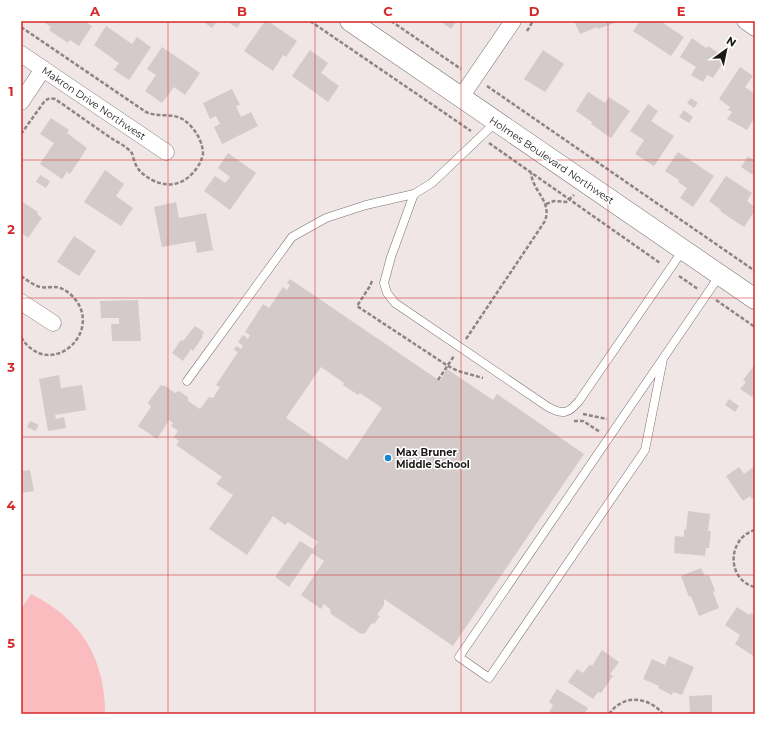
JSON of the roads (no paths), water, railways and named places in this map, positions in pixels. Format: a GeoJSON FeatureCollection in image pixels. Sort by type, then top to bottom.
{"type":"FeatureCollection","features":[{"type":"Feature","properties":{"kind":"street","name":"Holmes Boulevard Northwest"},"geometry":{"type":"LineString","coordinates":[[350,21],[755,299]]}},
{"type":"Feature","properties":{"kind":"street"},"geometry":{"type":"LineString","coordinates":[[461,97],[513,21]]}},
{"type":"Feature","properties":{"kind":"street"},"geometry":{"type":"LineString","coordinates":[[745,21],[755,28]]}},
{"type":"Feature","properties":{"kind":"street","name":"Makron Drive Northwest"},"geometry":{"type":"LineString","coordinates":[[21,54],[166,152]]}},
{"type":"Feature","properties":{"kind":"street"},"geometry":{"type":"LineString","coordinates":[[21,102],[43,69]]}},
{"type":"Feature","properties":{"kind":"street"},"geometry":{"type":"LineString","coordinates":[[21,302],[53,323]]}},
{"type":"Feature","properties":{"kind":"lane"},"geometry":{"type":"LineString","coordinates":[[188,381],[292,237],[326,218],[366,205],[414,194],[432,183],[497,122]]}},
{"type":"Feature","properties":{"kind":"lane"},"geometry":{"type":"LineString","coordinates":[[414,194],[391,257],[384,283],[387,293],[395,303],[460,348],[552,409],[563,412],[570,410],[583,396],[683,250]]}},
{"type":"Feature","properties":{"kind":"lane"},"geometry":{"type":"LineString","coordinates":[[663,359],[645,450],[489,678],[459,656],[720,275]]}},
{"type":"Feature","properties":{"kind":"place","name":"Max Bruner Middle School"},"geometry":{"type":"Point","coordinates":[388,458]}}]}
